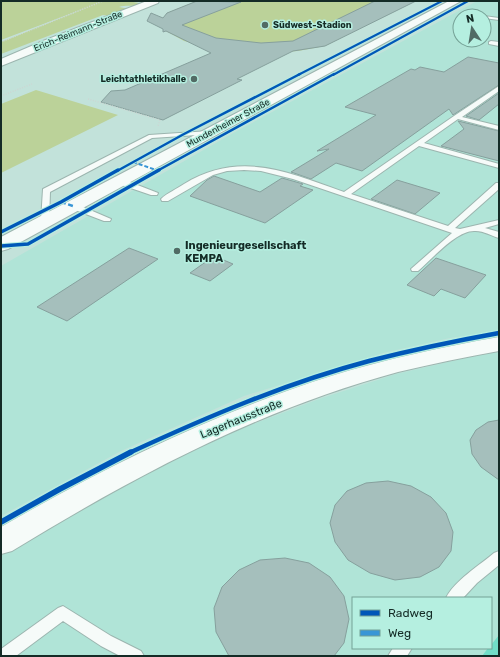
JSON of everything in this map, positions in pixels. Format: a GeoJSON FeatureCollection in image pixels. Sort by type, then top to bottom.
{"type":"FeatureCollection","features":[{"type":"Feature","properties":{"kind":"street","name":"Erich-Reimann-Straße"},"geometry":{"type":"LineString","coordinates":[[1,63],[47,43],[155,1]]}},
{"type":"Feature","properties":{"kind":"street","name":"Mundenheimer Straße"},"geometry":{"type":"LineString","coordinates":[[1,245],[456,1]]}},
{"type":"Feature","properties":{"kind":"street","name":"Lagerhausstraße"},"geometry":{"type":"LineString","coordinates":[[1,542],[88,491],[174,447],[265,408],[344,380],[398,364],[499,344]]}},
{"type":"Feature","properties":{"kind":"lane"},"geometry":{"type":"LineString","coordinates":[[345,194],[499,88]]}},
{"type":"Feature","properties":{"kind":"lane"},"geometry":{"type":"LineString","coordinates":[[456,117],[499,128]]}},
{"type":"Feature","properties":{"kind":"lane"},"geometry":{"type":"LineString","coordinates":[[45,221],[46,191],[151,136],[210,133]]}},
{"type":"Feature","properties":{"kind":"lane"},"geometry":{"type":"LineString","coordinates":[[418,144],[499,166]]}},
{"type":"Feature","properties":{"kind":"lane"},"geometry":{"type":"LineString","coordinates":[[165,199],[210,173],[248,168],[269,169],[459,232]]}},
{"type":"Feature","properties":{"kind":"lane"},"geometry":{"type":"LineString","coordinates":[[119,181],[154,193]]}},
{"type":"Feature","properties":{"kind":"lane"},"geometry":{"type":"LineString","coordinates":[[449,229],[499,185]]}},
{"type":"Feature","properties":{"kind":"lane"},"geometry":{"type":"LineString","coordinates":[[73,206],[107,219]]}},
{"type":"Feature","properties":{"kind":"lane"},"geometry":{"type":"LineString","coordinates":[[415,269],[459,232],[499,222]]}},
{"type":"Feature","properties":{"kind":"lane"},"geometry":{"type":"LineString","coordinates":[[475,228],[499,235]]}},
{"type":"Feature","properties":{"kind":"lane"},"geometry":{"type":"LineString","coordinates":[[454,597],[472,579],[499,557]]}},
{"type":"Feature","properties":{"kind":"lane"},"geometry":{"type":"LineString","coordinates":[[4,656],[62,613],[106,641],[132,654]]}},
{"type":"Feature","properties":{"kind":"path"},"geometry":{"type":"LineString","coordinates":[[1,42],[103,1]]}},
{"type":"Feature","properties":{"kind":"path"},"geometry":{"type":"LineString","coordinates":[[1,96],[32,84]]}},
{"type":"Feature","properties":{"kind":"path"},"geometry":{"type":"LineString","coordinates":[[88,99],[160,120],[157,128]]}},
{"type":"Feature","properties":{"kind":"shaded area"},"geometry":{"type":"Polygon","coordinates":[[[1,1],[127,1],[145,4],[119,7],[129,9],[109,16],[103,15],[1,54],[1,42],[91,6],[1,40],[1,1]]]}},
{"type":"Feature","properties":{"kind":"shaded area","name":"Südwest-Stadion"},"geometry":{"type":"Polygon","coordinates":[[[197,1],[400,1],[401,7],[325,46],[298,51],[268,53],[208,47],[184,41],[166,31],[161,22],[167,13],[197,1]]]}},
{"type":"Feature","properties":{"kind":"shaded area"},"geometry":{"type":"Polygon","coordinates":[[[477,1],[499,1],[499,331],[450,338],[383,353],[244,396],[121,451],[1,516],[1,266],[235,132],[452,15],[452,48],[492,48],[492,8],[464,8],[477,1]]]}},
{"type":"Feature","properties":{"kind":"shaded area"},"geometry":{"type":"Polygon","coordinates":[[[36,90],[118,115],[1,173],[1,104],[36,90]]]}},
{"type":"Feature","properties":{"kind":"shaded area"},"geometry":{"type":"Polygon","coordinates":[[[499,352],[499,635],[492,644],[492,597],[352,597],[352,649],[487,649],[482,656],[1,656],[1,556],[112,490],[235,431],[319,399],[396,374],[499,352]]]}},
{"type":"Feature","properties":{"kind":"shaded area"},"geometry":{"type":"Polygon","coordinates":[[[499,635],[499,656],[482,656],[487,649],[492,649],[492,644],[499,635]]]}},
{"type":"Feature","properties":{"kind":"building"},"geometry":{"type":"Polygon","coordinates":[[[197,1],[241,2],[182,25],[216,38],[261,43],[293,41],[375,1],[416,1],[325,46],[293,51],[237,79],[242,80],[163,120],[101,102],[111,91],[125,90],[211,53],[166,31],[163,32],[163,29],[147,21],[151,13],[163,18],[167,13],[197,1]]]}},
{"type":"Feature","properties":{"kind":"building"},"geometry":{"type":"Polygon","coordinates":[[[468,57],[499,63],[499,85],[453,115],[449,109],[362,171],[336,163],[311,179],[291,172],[329,149],[317,151],[376,115],[345,107],[411,69],[415,70],[420,67],[444,72],[468,57]]]}},
{"type":"Feature","properties":{"kind":"building"},"geometry":{"type":"Polygon","coordinates":[[[499,93],[499,104],[479,120],[466,116],[499,93]]]}},
{"type":"Feature","properties":{"kind":"building"},"geometry":{"type":"Polygon","coordinates":[[[458,121],[499,131],[499,161],[441,146],[464,129],[458,121]]]}},
{"type":"Feature","properties":{"kind":"building"},"geometry":{"type":"Polygon","coordinates":[[[214,176],[260,192],[282,178],[303,184],[300,186],[313,190],[265,223],[190,196],[207,180],[214,176]]]}},
{"type":"Feature","properties":{"kind":"building"},"geometry":{"type":"Polygon","coordinates":[[[397,180],[440,193],[415,214],[371,199],[397,180]]]}},
{"type":"Feature","properties":{"kind":"building"},"geometry":{"type":"Polygon","coordinates":[[[129,248],[158,259],[67,321],[37,307],[129,248]]]}},
{"type":"Feature","properties":{"kind":"building"},"geometry":{"type":"Polygon","coordinates":[[[214,256],[233,264],[210,281],[190,273],[214,256]]]}},
{"type":"Feature","properties":{"kind":"building"},"geometry":{"type":"Polygon","coordinates":[[[436,258],[486,275],[465,298],[441,289],[434,296],[407,285],[436,258]]]}},
{"type":"Feature","properties":{"kind":"building"},"geometry":{"type":"Polygon","coordinates":[[[499,420],[499,480],[481,467],[472,454],[470,440],[476,430],[488,422],[499,420]]]}},
{"type":"Feature","properties":{"kind":"building"},"geometry":{"type":"Polygon","coordinates":[[[388,481],[411,486],[431,497],[446,513],[453,532],[451,551],[439,567],[420,577],[395,580],[370,573],[348,560],[335,542],[330,523],[335,505],[347,491],[366,483],[388,481]]]}},
{"type":"Feature","properties":{"kind":"building"},"geometry":{"type":"Polygon","coordinates":[[[285,558],[309,563],[330,577],[344,596],[349,619],[344,643],[334,656],[229,656],[216,632],[214,608],[222,587],[239,570],[260,560],[285,558]]]}},
{"type":"Feature","properties":{"kind":"marked path"},"geometry":{"type":"LineString","coordinates":[[133,162],[159,171]]}},
{"type":"Feature","properties":{"kind":"marked path"},"geometry":{"type":"LineString","coordinates":[[61,202],[73,206]]}},
{"type":"Feature","properties":{"kind":"cycle path"},"geometry":{"type":"LineString","coordinates":[[1,232],[61,202],[184,134],[442,1]]}},
{"type":"Feature","properties":{"kind":"cycle path"},"geometry":{"type":"LineString","coordinates":[[1,246],[28,244],[132,185],[468,1]]}},
{"type":"Feature","properties":{"kind":"cycle path"},"geometry":{"type":"LineString","coordinates":[[1,522],[119,458],[241,404],[304,381],[368,362],[433,345],[499,333]]}},
{"type":"Feature","properties":{"kind":"place","name":"Südwest-Stadion"},"geometry":{"type":"Point","coordinates":[265,25]}},
{"type":"Feature","properties":{"kind":"place","name":"Leichtathletikhalle"},"geometry":{"type":"Point","coordinates":[194,79]}},
{"type":"Feature","properties":{"kind":"place","name":"Ingenieurgesellschaft KEMPA"},"geometry":{"type":"Point","coordinates":[177,251]}}]}
